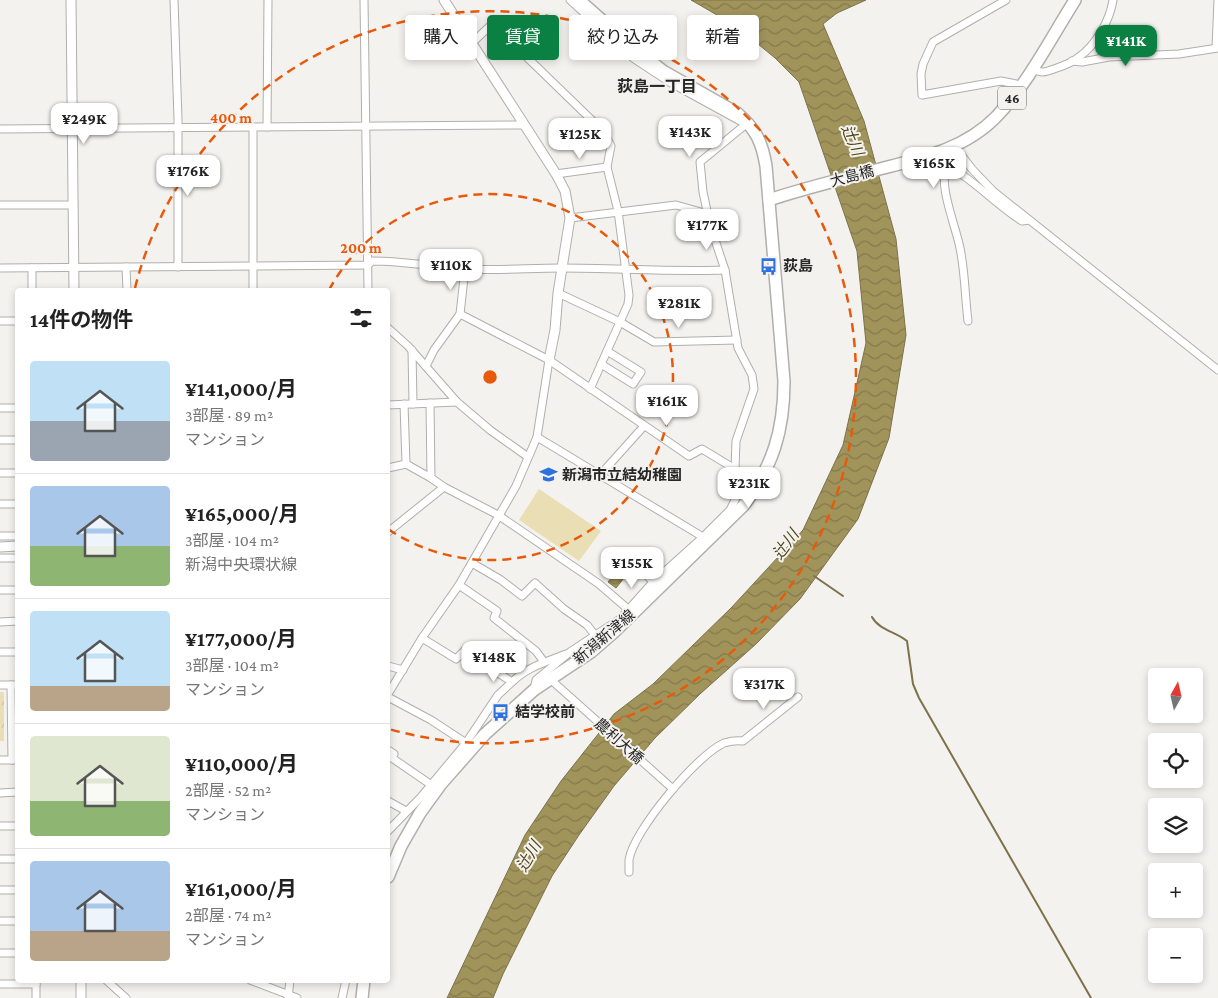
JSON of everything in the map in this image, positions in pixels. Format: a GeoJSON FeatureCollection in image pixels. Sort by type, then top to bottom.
{"type":"FeatureCollection","features":[{"type":"Feature","properties":{"kind":"main road"},"geometry":{"type":"LineString","coordinates":[[579,0],[631,46],[664,71],[737,112],[746,123]]}},
{"type":"Feature","properties":{"kind":"main road","name":"46"},"geometry":{"type":"LineString","coordinates":[[955,147],[981,130],[996,117],[1020,89],[1075,0]]}},
{"type":"Feature","properties":{"kind":"main road","name":"新潟新津線"},"geometry":{"type":"LineString","coordinates":[[390,872],[401,846],[420,813],[441,784],[485,734],[534,690],[591,652],[614,632],[655,586],[733,518],[755,490],[777,442],[784,408],[784,381],[764,150],[759,138],[746,123]]}},
{"type":"Feature","properties":{"kind":"main road","name":"大島橋"},"geometry":{"type":"LineString","coordinates":[[769,200],[955,147]]}},
{"type":"Feature","properties":{"kind":"main road"},"geometry":{"type":"LineString","coordinates":[[362,998],[364,983]]}},
{"type":"Feature","properties":{"kind":"street"},"geometry":{"type":"LineString","coordinates":[[71,0],[74,288]]}},
{"type":"Feature","properties":{"kind":"street"},"geometry":{"type":"LineString","coordinates":[[174,0],[178,128],[178,267]]}},
{"type":"Feature","properties":{"kind":"street"},"geometry":{"type":"LineString","coordinates":[[267,127],[268,0]]}},
{"type":"Feature","properties":{"kind":"street"},"geometry":{"type":"LineString","coordinates":[[364,0],[368,288]]}},
{"type":"Feature","properties":{"kind":"street"},"geometry":{"type":"LineString","coordinates":[[444,0],[454,15]]}},
{"type":"Feature","properties":{"kind":"street"},"geometry":{"type":"LineString","coordinates":[[570,0],[633,58],[671,83],[746,123],[700,162],[708,214],[725,270],[738,348],[752,375],[754,389],[736,442],[735,469],[740,490],[730,510]]}},
{"type":"Feature","properties":{"kind":"street"},"geometry":{"type":"LineString","coordinates":[[1006,0],[933,42],[923,64],[921,74],[922,95],[1001,81],[1016,84],[1020,89]]}},
{"type":"Feature","properties":{"kind":"street"},"geometry":{"type":"LineString","coordinates":[[1032,68],[1037,72],[1043,72],[1072,61],[1085,51],[1100,32],[1111,10],[1112,0]]}},
{"type":"Feature","properties":{"kind":"street"},"geometry":{"type":"LineString","coordinates":[[1072,61],[1082,62],[1110,57],[1179,54],[1217,48],[1218,0]]}},
{"type":"Feature","properties":{"kind":"street"},"geometry":{"type":"LineString","coordinates":[[477,38],[491,25],[505,36],[603,132],[612,146],[607,167],[618,211],[626,270],[628,304],[590,389]]}},
{"type":"Feature","properties":{"kind":"street"},"geometry":{"type":"LineString","coordinates":[[390,692],[422,638],[472,563],[516,486],[537,437],[555,330],[558,293],[570,218],[565,191],[477,51]]}},
{"type":"Feature","properties":{"kind":"street"},"geometry":{"type":"LineString","coordinates":[[0,130],[523,125]]}},
{"type":"Feature","properties":{"kind":"street"},"geometry":{"type":"LineString","coordinates":[[253,127],[253,288]]}},
{"type":"Feature","properties":{"kind":"street"},"geometry":{"type":"LineString","coordinates":[[955,147],[972,169],[993,191],[1029,220],[1045,230],[1218,370]]}},
{"type":"Feature","properties":{"kind":"street"},"geometry":{"type":"LineString","coordinates":[[556,174],[607,167]]}},
{"type":"Feature","properties":{"kind":"street"},"geometry":{"type":"LineString","coordinates":[[968,321],[960,248],[945,187],[945,173],[952,168],[1022,221],[1029,220]]}},
{"type":"Feature","properties":{"kind":"street"},"geometry":{"type":"LineString","coordinates":[[0,205],[73,204]]}},
{"type":"Feature","properties":{"kind":"street"},"geometry":{"type":"LineString","coordinates":[[570,218],[676,205],[708,214]]}},
{"type":"Feature","properties":{"kind":"street"},"geometry":{"type":"LineString","coordinates":[[0,268],[368,265],[372,261],[394,261],[465,269],[500,270],[562,268],[680,272],[725,270]]}},
{"type":"Feature","properties":{"kind":"street"},"geometry":{"type":"LineString","coordinates":[[126,267],[126,288]]}},
{"type":"Feature","properties":{"kind":"street"},"geometry":{"type":"LineString","coordinates":[[32,268],[32,288]]}},
{"type":"Feature","properties":{"kind":"street"},"geometry":{"type":"LineString","coordinates":[[426,366],[434,350],[460,314],[465,269]]}},
{"type":"Feature","properties":{"kind":"street"},"geometry":{"type":"LineString","coordinates":[[558,293],[620,322],[654,342],[737,340]]}},
{"type":"Feature","properties":{"kind":"street"},"geometry":{"type":"LineString","coordinates":[[460,314],[549,360],[689,456],[702,449],[735,469],[755,490],[730,510],[620,619],[570,652],[558,664],[536,680],[534,690]]}},
{"type":"Feature","properties":{"kind":"street"},"geometry":{"type":"LineString","coordinates":[[0,321],[15,321]]}},
{"type":"Feature","properties":{"kind":"street"},"geometry":{"type":"LineString","coordinates":[[390,330],[412,350],[457,402],[490,430],[528,458]]}},
{"type":"Feature","properties":{"kind":"street"},"geometry":{"type":"LineString","coordinates":[[412,350],[413,404]]}},
{"type":"Feature","properties":{"kind":"street"},"geometry":{"type":"LineString","coordinates":[[601,364],[633,384],[641,372],[607,351]]}},
{"type":"Feature","properties":{"kind":"street"},"geometry":{"type":"LineString","coordinates":[[390,404],[457,402]]}},
{"type":"Feature","properties":{"kind":"street"},"geometry":{"type":"LineString","coordinates":[[430,403],[431,478]]}},
{"type":"Feature","properties":{"kind":"street"},"geometry":{"type":"LineString","coordinates":[[404,404],[406,464]]}},
{"type":"Feature","properties":{"kind":"street"},"geometry":{"type":"LineString","coordinates":[[0,408],[15,408]]}},
{"type":"Feature","properties":{"kind":"street"},"geometry":{"type":"LineString","coordinates":[[600,476],[644,426]]}},
{"type":"Feature","properties":{"kind":"street"},"geometry":{"type":"LineString","coordinates":[[537,437],[703,538]]}},
{"type":"Feature","properties":{"kind":"street"},"geometry":{"type":"LineString","coordinates":[[0,440],[15,440]]}},
{"type":"Feature","properties":{"kind":"street"},"geometry":{"type":"LineString","coordinates":[[390,468],[406,464],[444,487],[498,515],[599,584],[629,610]]}},
{"type":"Feature","properties":{"kind":"street"},"geometry":{"type":"LineString","coordinates":[[0,473],[15,473]]}},
{"type":"Feature","properties":{"kind":"street"},"geometry":{"type":"LineString","coordinates":[[390,530],[444,487]]}},
{"type":"Feature","properties":{"kind":"street"},"geometry":{"type":"LineString","coordinates":[[0,504],[15,504]]}},
{"type":"Feature","properties":{"kind":"street"},"geometry":{"type":"LineString","coordinates":[[0,536],[15,536]]}},
{"type":"Feature","properties":{"kind":"street"},"geometry":{"type":"LineString","coordinates":[[0,546],[15,546]]}},
{"type":"Feature","properties":{"kind":"street"},"geometry":{"type":"LineString","coordinates":[[0,558],[15,558]]}},
{"type":"Feature","properties":{"kind":"street"},"geometry":{"type":"LineString","coordinates":[[472,563],[501,580],[522,596],[535,583],[564,609],[586,625],[595,635]]}},
{"type":"Feature","properties":{"kind":"street"},"geometry":{"type":"LineString","coordinates":[[642,570],[655,586]]}},
{"type":"Feature","properties":{"kind":"street"},"geometry":{"type":"LineString","coordinates":[[458,585],[497,611],[494,618],[536,651],[544,662]]}},
{"type":"Feature","properties":{"kind":"street"},"geometry":{"type":"LineString","coordinates":[[0,590],[15,590]]}},
{"type":"Feature","properties":{"kind":"street"},"geometry":{"type":"LineString","coordinates":[[614,632],[620,619]]}},
{"type":"Feature","properties":{"kind":"street"},"geometry":{"type":"LineString","coordinates":[[0,622],[15,621]]}},
{"type":"Feature","properties":{"kind":"street"},"geometry":{"type":"LineString","coordinates":[[422,638],[456,660],[464,651],[512,682]]}},
{"type":"Feature","properties":{"kind":"street"},"geometry":{"type":"LineString","coordinates":[[0,652],[15,652]]}},
{"type":"Feature","properties":{"kind":"street"},"geometry":{"type":"LineString","coordinates":[[390,829],[406,810],[421,797],[466,743],[498,695],[520,674],[570,652]]}},
{"type":"Feature","properties":{"kind":"street"},"geometry":{"type":"LineString","coordinates":[[520,674],[558,664]]}},
{"type":"Feature","properties":{"kind":"street"},"geometry":{"type":"LineString","coordinates":[[390,667],[402,670]]}},
{"type":"Feature","properties":{"kind":"street","name":"農利大橋"},"geometry":{"type":"LineString","coordinates":[[550,680],[670,787]]}},
{"type":"Feature","properties":{"kind":"street"},"geometry":{"type":"LineString","coordinates":[[0,685],[14,685],[15,760],[0,760]]}},
{"type":"Feature","properties":{"kind":"street"},"geometry":{"type":"LineString","coordinates":[[390,697],[431,720],[466,743]]}},
{"type":"Feature","properties":{"kind":"street"},"geometry":{"type":"LineString","coordinates":[[629,872],[629,860],[635,845],[670,787],[722,744],[734,740],[743,741],[798,697]]}},
{"type":"Feature","properties":{"kind":"street"},"geometry":{"type":"LineString","coordinates":[[390,751],[394,754],[392,758],[430,784]]}},
{"type":"Feature","properties":{"kind":"street"},"geometry":{"type":"LineString","coordinates":[[0,793],[15,792]]}},
{"type":"Feature","properties":{"kind":"street"},"geometry":{"type":"LineString","coordinates":[[390,802],[406,810]]}},
{"type":"Feature","properties":{"kind":"street"},"geometry":{"type":"LineString","coordinates":[[0,826],[15,826]]}},
{"type":"Feature","properties":{"kind":"street"},"geometry":{"type":"LineString","coordinates":[[0,859],[15,859]]}},
{"type":"Feature","properties":{"kind":"street"},"geometry":{"type":"LineString","coordinates":[[0,890],[15,890]]}},
{"type":"Feature","properties":{"kind":"street"},"geometry":{"type":"LineString","coordinates":[[0,921],[15,921]]}},
{"type":"Feature","properties":{"kind":"street"},"geometry":{"type":"LineString","coordinates":[[0,953],[15,953]]}},
{"type":"Feature","properties":{"kind":"street"},"geometry":{"type":"LineString","coordinates":[[0,984],[18,983]]}},
{"type":"Feature","properties":{"kind":"street"},"geometry":{"type":"LineString","coordinates":[[36,983],[36,998]]}},
{"type":"Feature","properties":{"kind":"street"},"geometry":{"type":"LineString","coordinates":[[81,983],[81,998]]}},
{"type":"Feature","properties":{"kind":"street"},"geometry":{"type":"LineString","coordinates":[[109,983],[126,998]]}},
{"type":"Feature","properties":{"kind":"street"},"geometry":{"type":"LineString","coordinates":[[257,983],[296,998]]}},
{"type":"Feature","properties":{"kind":"street"},"geometry":{"type":"LineString","coordinates":[[288,996],[290,983]]}},
{"type":"Feature","properties":{"kind":"street"},"geometry":{"type":"LineString","coordinates":[[342,998],[345,983]]}},
{"type":"Feature","properties":{"kind":"green space"},"geometry":{"type":"Polygon","coordinates":[[[539,489],[601,531],[579,561],[519,520],[539,489]]]}},
{"type":"Feature","properties":{"kind":"green space"},"geometry":{"type":"Polygon","coordinates":[[[0,692],[4,692],[4,741],[0,741],[0,692]]]}},
{"type":"Feature","properties":{"kind":"water","name":"辻川"},"geometry":{"type":"Polygon","coordinates":[[[691,0],[866,0],[837,13],[823,24],[864,121],[896,239],[906,335],[889,438],[858,519],[800,599],[756,644],[700,694],[655,738],[614,786],[579,835],[552,876],[493,998],[447,998],[525,835],[561,781],[614,714],[653,684],[731,608],[803,530],[843,445],[866,343],[857,251],[799,82],[759,45],[759,15],[717,15],[691,0]]]}},
{"type":"Feature","properties":{"kind":"water"},"geometry":{"type":"Polygon","coordinates":[[[620,567],[628,573],[616,588],[608,582],[620,567]]]}},
{"type":"Feature","properties":{"kind":"waterway"},"geometry":{"type":"LineString","coordinates":[[814,576],[843,596]]}},
{"type":"Feature","properties":{"kind":"waterway"},"geometry":{"type":"LineString","coordinates":[[872,617],[883,628],[907,641],[913,684],[919,698],[1091,998]]}},
{"type":"Feature","properties":{"kind":"place","name":"荻島"},"geometry":{"type":"Point","coordinates":[769,266]}},
{"type":"Feature","properties":{"kind":"place","name":"新潟市立結幼稚園"},"geometry":{"type":"Point","coordinates":[548,475]}},
{"type":"Feature","properties":{"kind":"place","name":"結学校前"},"geometry":{"type":"Point","coordinates":[501,712]}},
{"type":"Feature","properties":{"kind":"district","name":"荻島一丁目"},"geometry":{"type":"Point","coordinates":[657,86]}}]}
